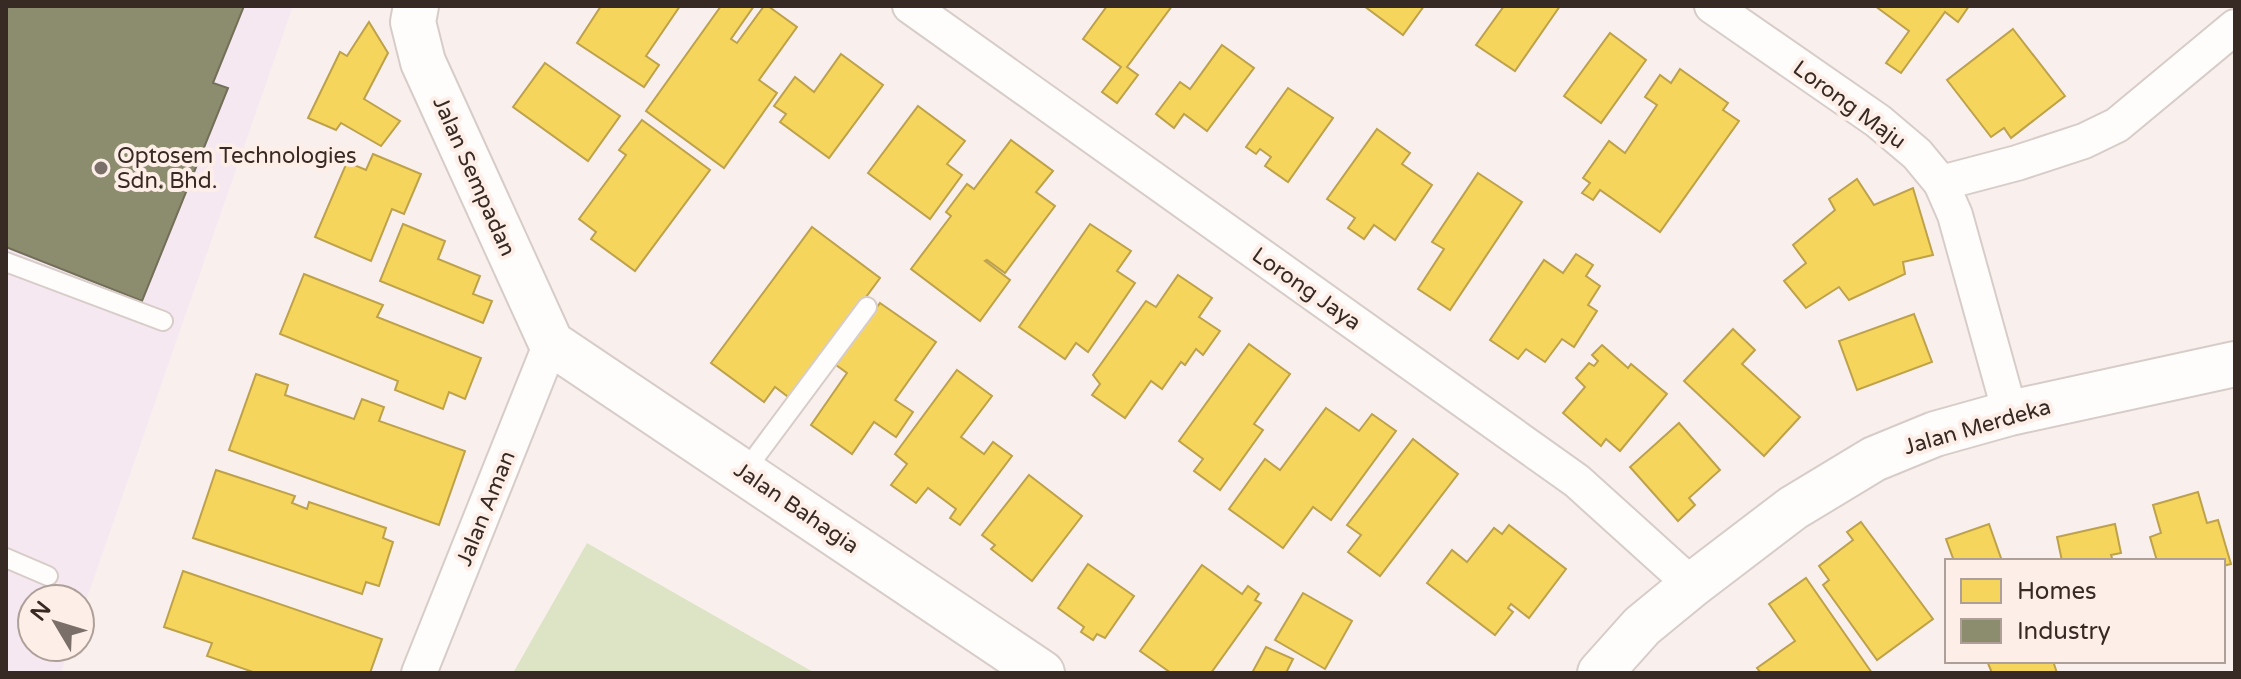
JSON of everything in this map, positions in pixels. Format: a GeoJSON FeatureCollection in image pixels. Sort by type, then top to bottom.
{"type":"FeatureCollection","features":[{"type":"Feature","properties":{"kind":"street","name":"Jalan Sempadan"},"geometry":{"type":"LineString","coordinates":[[416,6],[413,22],[423,62],[551,343]]}},
{"type":"Feature","properties":{"kind":"street","name":"Lorong Jaya"},"geometry":{"type":"LineString","coordinates":[[910,6],[1577,481],[1692,585]]}},
{"type":"Feature","properties":{"kind":"street","name":"Lorong Maju"},"geometry":{"type":"LineString","coordinates":[[1712,6],[1878,121],[1917,154],[1941,183],[1955,215],[2010,413]]}},
{"type":"Feature","properties":{"kind":"street"},"geometry":{"type":"LineString","coordinates":[[1941,183],[2071,146],[2117,125],[2235,27]]}},
{"type":"Feature","properties":{"kind":"street","name":"Jalan Bahagia"},"geometry":{"type":"LineString","coordinates":[[551,343],[1042,673]]}},
{"type":"Feature","properties":{"kind":"street","name":"Jalan Aman"},"geometry":{"type":"LineString","coordinates":[[419,673],[551,343]]}},
{"type":"Feature","properties":{"kind":"street","name":"Jalan Merdeka"},"geometry":{"type":"LineString","coordinates":[[1600,673],[1642,626],[1692,585],[1793,508],[1874,459],[1935,434],[2010,413],[2235,364]]}},
{"type":"Feature","properties":{"kind":"lane"},"geometry":{"type":"LineString","coordinates":[[6,262],[163,321]]}},
{"type":"Feature","properties":{"kind":"lane"},"geometry":{"type":"LineString","coordinates":[[745,471],[867,307]]}},
{"type":"Feature","properties":{"kind":"lane"},"geometry":{"type":"LineString","coordinates":[[6,558],[48,576]]}},
{"type":"Feature","properties":{"kind":"shaded area"},"geometry":{"type":"Polygon","coordinates":[[[6,6],[293,6],[92,583],[16,583],[16,663],[64,663],[61,673],[6,673],[6,6]]]}},
{"type":"Feature","properties":{"kind":"green space"},"geometry":{"type":"Polygon","coordinates":[[[587,543],[815,673],[513,673],[587,543]]]}},
{"type":"Feature","properties":{"kind":"building: Homes"},"geometry":{"type":"Polygon","coordinates":[[[601,6],[680,6],[646,56],[659,65],[644,87],[577,43],[601,6]]]}},
{"type":"Feature","properties":{"kind":"building: Homes"},"geometry":{"type":"Polygon","coordinates":[[[721,6],[754,6],[731,39],[737,43],[764,6],[797,27],[759,80],[777,93],[724,168],[646,111],[721,6]]]}},
{"type":"Feature","properties":{"kind":"building: Homes"},"geometry":{"type":"Polygon","coordinates":[[[1107,6],[1172,6],[1127,67],[1138,75],[1117,103],[1102,92],[1121,67],[1083,39],[1107,6]]]}},
{"type":"Feature","properties":{"kind":"building: Homes"},"geometry":{"type":"Polygon","coordinates":[[[1364,6],[1424,6],[1403,35],[1364,6]]]}},
{"type":"Feature","properties":{"kind":"building: Homes"},"geometry":{"type":"Polygon","coordinates":[[[1504,6],[1560,6],[1515,71],[1476,45],[1504,6]]]}},
{"type":"Feature","properties":{"kind":"building: Homes"},"geometry":{"type":"Polygon","coordinates":[[[1875,6],[1969,6],[1958,22],[1945,12],[1901,73],[1886,63],[1909,31],[1875,6]]]}},
{"type":"Feature","properties":{"kind":"building: Homes"},"geometry":{"type":"Polygon","coordinates":[[[369,22],[388,53],[364,99],[400,121],[381,146],[341,123],[336,130],[308,118],[340,52],[347,56],[369,22]]]}},
{"type":"Feature","properties":{"kind":"building: Homes"},"geometry":{"type":"Polygon","coordinates":[[[2013,29],[2065,96],[2011,138],[2004,128],[1991,137],[1947,80],[2013,29]]]}},
{"type":"Feature","properties":{"kind":"building: Homes"},"geometry":{"type":"Polygon","coordinates":[[[1610,33],[1646,60],[1601,123],[1564,96],[1610,33]]]}},
{"type":"Feature","properties":{"kind":"building: Homes"},"geometry":{"type":"Polygon","coordinates":[[[1222,45],[1254,68],[1207,131],[1184,114],[1174,128],[1156,114],[1180,82],[1190,89],[1222,45]]]}},
{"type":"Feature","properties":{"kind":"building: Homes"},"geometry":{"type":"Polygon","coordinates":[[[841,54],[883,85],[829,158],[780,122],[786,114],[774,106],[795,77],[814,92],[841,54]]]}},
{"type":"Feature","properties":{"kind":"building: Homes"},"geometry":{"type":"Polygon","coordinates":[[[545,63],[620,116],[588,161],[513,107],[545,63]]]}},
{"type":"Feature","properties":{"kind":"building: Homes"},"geometry":{"type":"Polygon","coordinates":[[[1680,69],[1728,103],[1723,110],[1739,121],[1660,232],[1600,190],[1593,200],[1582,193],[1590,183],[1583,178],[1609,141],[1625,153],[1657,105],[1645,97],[1660,75],[1671,83],[1680,69]]]}},
{"type":"Feature","properties":{"kind":"building: Homes"},"geometry":{"type":"Polygon","coordinates":[[[1288,88],[1333,118],[1288,182],[1265,166],[1271,157],[1260,149],[1256,154],[1246,147],[1288,88]]]}},
{"type":"Feature","properties":{"kind":"building: Homes"},"geometry":{"type":"Polygon","coordinates":[[[918,106],[965,141],[947,164],[962,175],[930,219],[868,173],[918,106]]]}},
{"type":"Feature","properties":{"kind":"building: Homes"},"geometry":{"type":"Polygon","coordinates":[[[642,120],[710,170],[635,271],[591,239],[596,232],[579,219],[626,155],[619,150],[642,120]]]}},
{"type":"Feature","properties":{"kind":"building: Homes"},"geometry":{"type":"Polygon","coordinates":[[[1377,129],[1410,153],[1402,164],[1432,185],[1395,240],[1374,225],[1364,239],[1348,228],[1355,218],[1327,199],[1377,129]]]}},
{"type":"Feature","properties":{"kind":"building: Homes"},"geometry":{"type":"Polygon","coordinates":[[[1011,140],[1053,171],[1036,192],[1055,206],[1005,273],[985,261],[1010,280],[980,321],[911,269],[951,216],[946,212],[967,184],[974,189],[1011,140]]]}},
{"type":"Feature","properties":{"kind":"building: Homes"},"geometry":{"type":"Polygon","coordinates":[[[373,154],[421,174],[404,214],[392,209],[371,261],[315,237],[347,162],[366,170],[373,154]]]}},
{"type":"Feature","properties":{"kind":"building: Homes"},"geometry":{"type":"Polygon","coordinates":[[[1478,173],[1522,202],[1450,310],[1418,289],[1444,249],[1432,242],[1478,173]]]}},
{"type":"Feature","properties":{"kind":"building: Homes"},"geometry":{"type":"Polygon","coordinates":[[[1857,179],[1874,205],[1913,188],[1933,255],[1903,262],[1905,274],[1849,300],[1839,287],[1806,308],[1784,281],[1806,263],[1793,245],[1835,210],[1829,199],[1857,179]]]}},
{"type":"Feature","properties":{"kind":"building: Homes"},"geometry":{"type":"Polygon","coordinates":[[[403,224],[445,241],[438,259],[480,276],[473,294],[492,301],[483,323],[380,281],[403,224]]]}},
{"type":"Feature","properties":{"kind":"building: Homes"},"geometry":{"type":"Polygon","coordinates":[[[1090,224],[1131,251],[1117,271],[1135,283],[1088,352],[1076,343],[1065,359],[1019,327],[1090,224]]]}},
{"type":"Feature","properties":{"kind":"building: Homes"},"geometry":{"type":"Polygon","coordinates":[[[812,227],[880,278],[791,399],[775,387],[764,402],[711,363],[812,227]]]}},
{"type":"Feature","properties":{"kind":"building: Homes"},"geometry":{"type":"Polygon","coordinates":[[[1576,254],[1593,265],[1586,276],[1600,286],[1588,305],[1597,311],[1574,347],[1562,339],[1545,362],[1526,349],[1518,359],[1490,340],[1544,260],[1563,273],[1576,254]]]}},
{"type":"Feature","properties":{"kind":"building: Homes"},"geometry":{"type":"Polygon","coordinates":[[[304,274],[383,305],[377,317],[481,358],[465,399],[449,392],[443,409],[395,390],[398,381],[280,334],[304,274]]]}},
{"type":"Feature","properties":{"kind":"building: Homes"},"geometry":{"type":"Polygon","coordinates":[[[1178,275],[1212,298],[1199,317],[1220,331],[1203,355],[1196,349],[1185,365],[1181,362],[1162,389],[1151,381],[1125,418],[1092,395],[1100,384],[1093,375],[1146,301],[1156,307],[1178,275]]]}},
{"type":"Feature","properties":{"kind":"building: Homes"},"geometry":{"type":"Polygon","coordinates":[[[880,303],[936,342],[895,400],[913,412],[896,437],[874,422],[852,454],[811,425],[847,373],[836,365],[880,303]]]}},
{"type":"Feature","properties":{"kind":"building: Homes"},"geometry":{"type":"Polygon","coordinates":[[[1914,314],[1932,362],[1857,390],[1839,341],[1914,314]]]}},
{"type":"Feature","properties":{"kind":"building: Homes"},"geometry":{"type":"Polygon","coordinates":[[[1733,329],[1755,350],[1742,364],[1800,417],[1764,456],[1684,381],[1733,329]]]}},
{"type":"Feature","properties":{"kind":"building: Homes"},"geometry":{"type":"Polygon","coordinates":[[[1249,344],[1290,374],[1254,424],[1263,430],[1220,490],[1194,471],[1203,459],[1179,441],[1249,344]]]}},
{"type":"Feature","properties":{"kind":"building: Homes"},"geometry":{"type":"Polygon","coordinates":[[[1602,345],[1628,368],[1631,364],[1667,394],[1620,451],[1606,439],[1601,446],[1563,413],[1585,387],[1576,378],[1589,363],[1594,366],[1598,361],[1592,355],[1602,345]]]}},
{"type":"Feature","properties":{"kind":"building: Homes"},"geometry":{"type":"Polygon","coordinates":[[[957,370],[992,396],[961,437],[984,454],[993,442],[1012,456],[960,525],[950,518],[956,509],[928,488],[916,503],[891,485],[907,464],[895,454],[957,370]]]}},
{"type":"Feature","properties":{"kind":"building: Homes"},"geometry":{"type":"Polygon","coordinates":[[[256,374],[288,385],[285,395],[354,419],[362,399],[384,407],[379,421],[465,451],[439,525],[229,450],[256,374]]]}},
{"type":"Feature","properties":{"kind":"building: Homes"},"geometry":{"type":"Polygon","coordinates":[[[1326,408],[1359,431],[1372,414],[1396,431],[1331,520],[1313,507],[1283,548],[1229,509],[1265,459],[1280,470],[1326,408]]]}},
{"type":"Feature","properties":{"kind":"building: Homes"},"geometry":{"type":"Polygon","coordinates":[[[1679,423],[1720,470],[1689,498],[1695,505],[1678,521],[1630,467],[1679,423]]]}},
{"type":"Feature","properties":{"kind":"building: Homes"},"geometry":{"type":"Polygon","coordinates":[[[1413,439],[1458,474],[1380,576],[1348,552],[1361,535],[1347,525],[1413,439]]]}},
{"type":"Feature","properties":{"kind":"building: Homes"},"geometry":{"type":"Polygon","coordinates":[[[216,470],[295,496],[292,503],[307,509],[309,502],[386,528],[383,538],[393,542],[379,586],[366,582],[362,594],[193,538],[216,470]]]}},
{"type":"Feature","properties":{"kind":"building: Homes"},"geometry":{"type":"Polygon","coordinates":[[[1029,475],[1082,516],[1032,581],[991,549],[995,545],[982,535],[1029,475]]]}},
{"type":"Feature","properties":{"kind":"building: Homes"},"geometry":{"type":"Polygon","coordinates":[[[2198,492],[2207,523],[2218,520],[2231,564],[2225,566],[2225,559],[2156,559],[2150,537],[2161,533],[2153,505],[2198,492]]]}},
{"type":"Feature","properties":{"kind":"building: Homes"},"geometry":{"type":"Polygon","coordinates":[[[1861,522],[1933,619],[1877,660],[1823,585],[1829,580],[1819,566],[1853,540],[1847,532],[1861,522]]]}},
{"type":"Feature","properties":{"kind":"building: Homes"},"geometry":{"type":"Polygon","coordinates":[[[1989,524],[2001,559],[1953,559],[1946,539],[1989,524]]]}},
{"type":"Feature","properties":{"kind":"building: Homes"},"geometry":{"type":"Polygon","coordinates":[[[2115,524],[2121,553],[2111,555],[2112,559],[2062,559],[2057,537],[2115,524]]]}},
{"type":"Feature","properties":{"kind":"building: Homes"},"geometry":{"type":"Polygon","coordinates":[[[1509,525],[1566,569],[1529,618],[1511,604],[1508,608],[1513,612],[1495,635],[1427,583],[1452,550],[1467,562],[1494,528],[1502,534],[1509,525]]]}},
{"type":"Feature","properties":{"kind":"building: Homes"},"geometry":{"type":"Polygon","coordinates":[[[1088,564],[1134,596],[1105,638],[1097,634],[1093,640],[1081,632],[1084,627],[1058,608],[1088,564]]]}},
{"type":"Feature","properties":{"kind":"building: Homes"},"geometry":{"type":"Polygon","coordinates":[[[1202,565],[1242,594],[1248,586],[1259,594],[1255,600],[1261,603],[1211,673],[1171,673],[1140,651],[1202,565]]]}},
{"type":"Feature","properties":{"kind":"building: Homes"},"geometry":{"type":"Polygon","coordinates":[[[183,571],[382,639],[370,673],[256,673],[207,656],[212,643],[164,627],[183,571]]]}},
{"type":"Feature","properties":{"kind":"building: Homes"},"geometry":{"type":"Polygon","coordinates":[[[1806,578],[1872,673],[1761,673],[1757,668],[1795,641],[1769,604],[1806,578]]]}},
{"type":"Feature","properties":{"kind":"building: Homes"},"geometry":{"type":"Polygon","coordinates":[[[1303,593],[1352,621],[1325,669],[1275,640],[1303,593]]]}},
{"type":"Feature","properties":{"kind":"building: Homes"},"geometry":{"type":"Polygon","coordinates":[[[1266,647],[1293,659],[1286,673],[1252,673],[1266,647]]]}},
{"type":"Feature","properties":{"kind":"building: Homes"},"geometry":{"type":"Polygon","coordinates":[[[1988,663],[2054,663],[2057,673],[1992,673],[1988,663]]]}},
{"type":"Feature","properties":{"kind":"building: Industry","name":"Optosem Technologies Sdn. Bhd."},"geometry":{"type":"Polygon","coordinates":[[[6,6],[244,6],[213,83],[228,88],[142,301],[6,247],[6,6]]]}},
{"type":"Feature","properties":{"kind":"place","name":"Optosem Technologies Sdn. Bhd."},"geometry":{"type":"Point","coordinates":[101,168]}}]}
